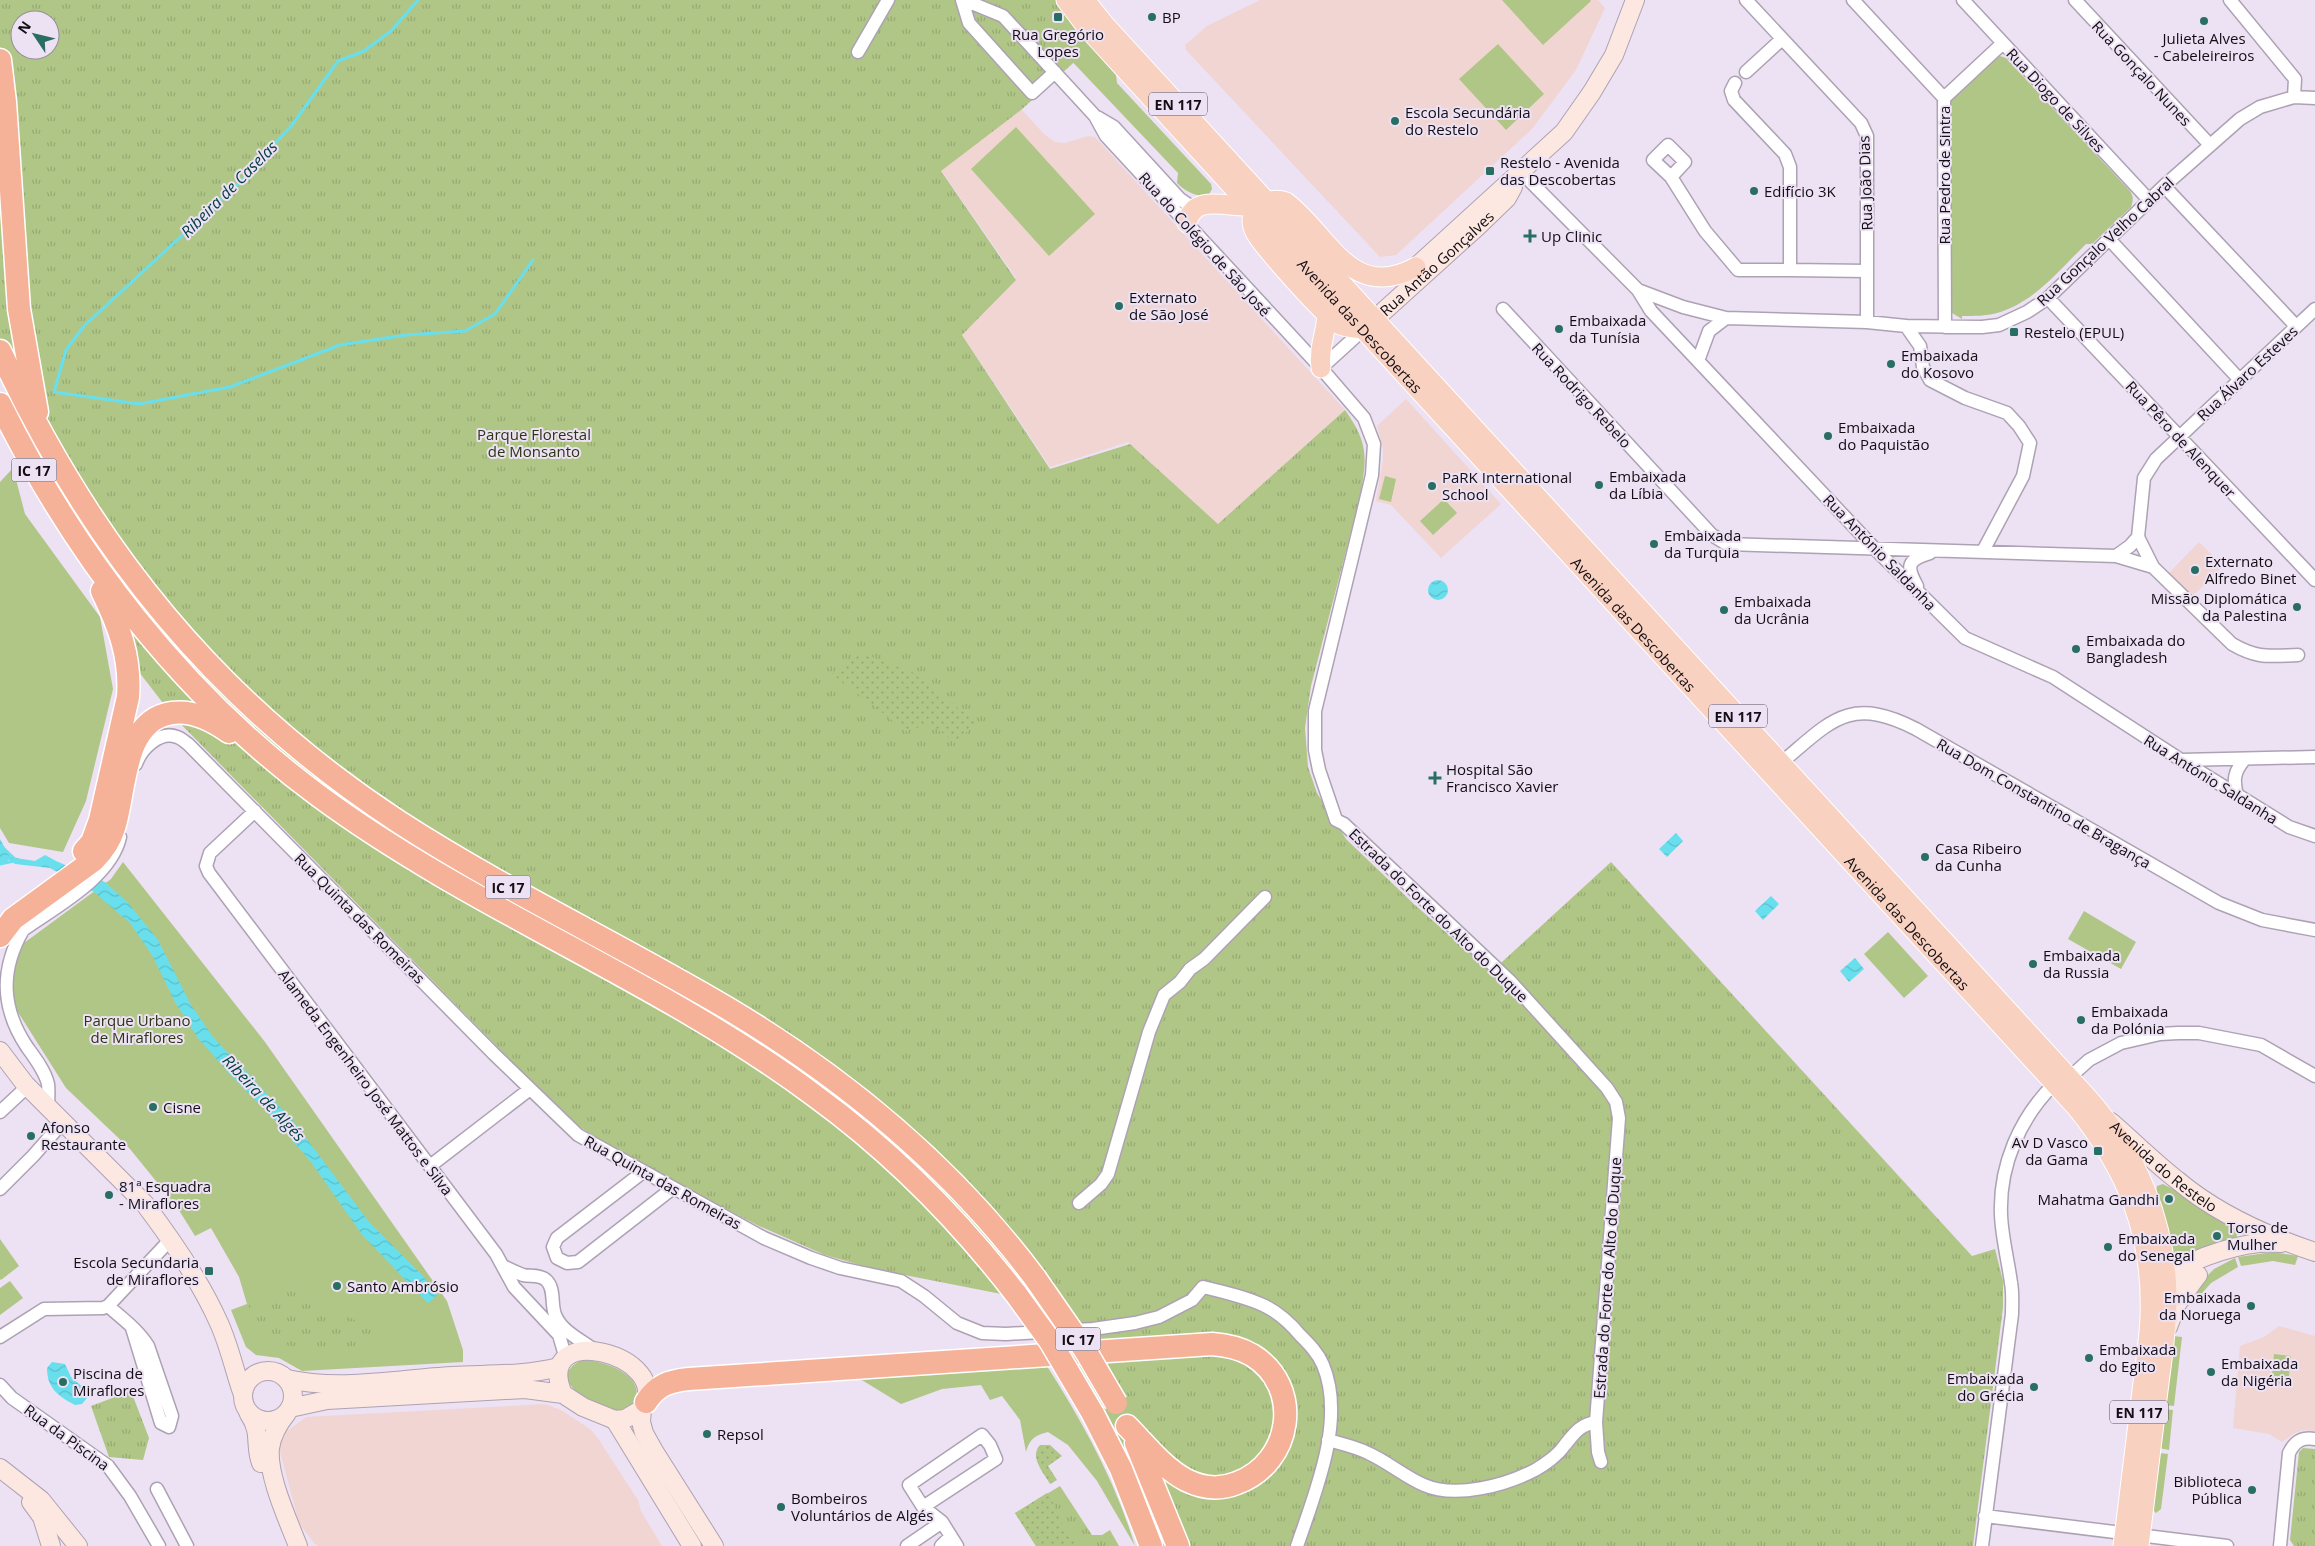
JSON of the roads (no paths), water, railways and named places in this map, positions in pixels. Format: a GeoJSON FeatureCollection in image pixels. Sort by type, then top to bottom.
{"type":"FeatureCollection","features":[{"type":"Feature","properties":{"kind":"highway"},"geometry":{"type":"LineString","coordinates":[[0,60],[5,102],[19,309],[40,432]]}},
{"type":"Feature","properties":{"kind":"highway","name":"IC 17"},"geometry":{"type":"LineString","coordinates":[[0,351],[40,432],[92,520],[156,605],[224,680],[280,732],[338,778],[401,823],[482,872],[727,1009],[824,1072],[885,1119],[931,1160],[988,1220],[1035,1278],[1082,1344],[1127,1426],[1149,1473],[1178,1546]]}},
{"type":"Feature","properties":{"kind":"highway","name":"IC 17"},"geometry":{"type":"LineString","coordinates":[[0,404],[32,468],[74,534],[130,611],[191,682],[254,743],[317,795],[434,872],[681,1010],[746,1049],[814,1095],[880,1148],[919,1184],[973,1240],[1016,1294],[1054,1349],[1093,1414],[1124,1476],[1152,1546]]}},
{"type":"Feature","properties":{"kind":"highway"},"geometry":{"type":"LineString","coordinates":[[0,912],[8,910],[84,853],[92,842],[100,820],[128,697],[127,659],[119,625],[74,534]]}},
{"type":"Feature","properties":{"kind":"highway"},"geometry":{"type":"LineString","coordinates":[[0,936],[13,919],[94,860],[102,852],[115,828],[130,752],[146,726],[156,718],[180,712],[205,717],[221,725],[317,795]]}},
{"type":"Feature","properties":{"kind":"highway"},"geometry":{"type":"LineString","coordinates":[[644,1406],[657,1388],[673,1381],[1212,1344],[1244,1351],[1262,1363],[1280,1389],[1285,1411],[1281,1441],[1277,1451],[1267,1464],[1253,1476],[1219,1488],[1197,1485],[1178,1476],[1127,1426]]}},
{"type":"Feature","properties":{"kind":"main road","name":"Avenida das Descobertas"},"geometry":{"type":"LineString","coordinates":[[1066,0],[1088,29],[1213,165],[1348,290],[1369,324],[2062,1081],[2101,1113],[2126,1150],[2146,1190],[2159,1232],[2158,1276]]}},
{"type":"Feature","properties":{"kind":"main road","name":"Avenida das Descobertas"},"geometry":{"type":"LineString","coordinates":[[1087,2],[1259,206],[1781,763],[2062,1081],[2102,1140],[2123,1176],[2138,1215],[2148,1256],[2158,1276]]}},
{"type":"Feature","properties":{"kind":"main road"},"geometry":{"type":"LineString","coordinates":[[1213,165],[1220,185],[1215,204]]}},
{"type":"Feature","properties":{"kind":"main road"},"geometry":{"type":"LineString","coordinates":[[1190,215],[1200,204],[1243,208],[1259,206],[1279,200],[1291,206],[1346,264],[1363,274],[1382,278],[1395,276],[1416,266]]}},
{"type":"Feature","properties":{"kind":"main road"},"geometry":{"type":"LineString","coordinates":[[1259,206],[1253,224],[1258,237],[1327,315],[1339,324],[1369,324]]}},
{"type":"Feature","properties":{"kind":"main road"},"geometry":{"type":"LineString","coordinates":[[1346,264],[1348,290]]}},
{"type":"Feature","properties":{"kind":"main road"},"geometry":{"type":"LineString","coordinates":[[1321,368],[1319,353],[1326,330],[1327,315]]}},
{"type":"Feature","properties":{"kind":"main road","name":"EN 117"},"geometry":{"type":"LineString","coordinates":[[2132,1540],[2164,1341],[2167,1298],[2158,1276]]}},
{"type":"Feature","properties":{"kind":"main road","name":"EN 117"},"geometry":{"type":"LineString","coordinates":[[2132,1540],[2150,1319],[2158,1276]]}},
{"type":"Feature","properties":{"kind":"street"},"geometry":{"type":"LineString","coordinates":[[858,52],[888,0]]}},
{"type":"Feature","properties":{"kind":"street"},"geometry":{"type":"LineString","coordinates":[[963,0],[969,23],[1032,92],[1055,72]]}},
{"type":"Feature","properties":{"kind":"street","name":"Rua do Colégio de São José"},"geometry":{"type":"LineString","coordinates":[[963,0],[1003,16],[1095,116],[1114,127],[1180,199],[1190,215],[1291,338],[1321,368]]}},
{"type":"Feature","properties":{"kind":"street","name":"Rua Antão Gonçalves"},"geometry":{"type":"LineString","coordinates":[[1416,266],[1564,132],[1592,92],[1614,55],[1635,0]]}},
{"type":"Feature","properties":{"kind":"street","name":"Rua João Dias"},"geometry":{"type":"LineString","coordinates":[[1746,0],[1861,123],[1867,136],[1867,322]]}},
{"type":"Feature","properties":{"kind":"street","name":"Rua Pedro de Sintra"},"geometry":{"type":"LineString","coordinates":[[1852,0],[1944,98],[1945,326]]}},
{"type":"Feature","properties":{"kind":"street","name":"Rua Diogo de Silves"},"geometry":{"type":"LineString","coordinates":[[1963,0],[2149,200]]}},
{"type":"Feature","properties":{"kind":"street","name":"Rua Gonçalo Nunes"},"geometry":{"type":"LineString","coordinates":[[2075,0],[2210,145]]}},
{"type":"Feature","properties":{"kind":"street"},"geometry":{"type":"LineString","coordinates":[[2230,0],[2295,79],[2294,97]]}},
{"type":"Feature","properties":{"kind":"street"},"geometry":{"type":"LineString","coordinates":[[1746,72],[1782,39]]}},
{"type":"Feature","properties":{"kind":"street"},"geometry":{"type":"LineString","coordinates":[[1944,98],[2003,43]]}},
{"type":"Feature","properties":{"kind":"street"},"geometry":{"type":"LineString","coordinates":[[1734,83],[1731,91],[1734,100],[1785,154],[1790,167],[1790,270]]}},
{"type":"Feature","properties":{"kind":"street","name":"Rua Gonçalo Velho Cabral"},"geometry":{"type":"LineString","coordinates":[[1638,290],[1683,307],[1726,318],[1867,322],[1906,326],[1999,325],[2027,312],[2048,298],[2164,186],[2240,119],[2260,107],[2294,97],[2315,98]]}},
{"type":"Feature","properties":{"kind":"street","name":"Rua Antão Gonçalves"},"geometry":{"type":"LineString","coordinates":[[1321,368],[1507,198],[1521,172]]}},
{"type":"Feature","properties":{"kind":"street","name":"Rua António Saldanha"},"geometry":{"type":"LineString","coordinates":[[1521,172],[1638,290],[1651,310],[1698,361],[1921,595],[1965,638],[2053,677],[2289,827],[2315,836]]}},
{"type":"Feature","properties":{"kind":"street"},"geometry":{"type":"LineString","coordinates":[[1671,177],[1705,231],[1738,270],[1867,271]]}},
{"type":"Feature","properties":{"kind":"street"},"geometry":{"type":"LineString","coordinates":[[2164,186],[2296,326]]}},
{"type":"Feature","properties":{"kind":"street"},"geometry":{"type":"LineString","coordinates":[[2109,239],[2239,379]]}},
{"type":"Feature","properties":{"kind":"street","name":"Rua Pêro de Alenquer"},"geometry":{"type":"LineString","coordinates":[[2048,298],[2315,580]]}},
{"type":"Feature","properties":{"kind":"street","name":"Rua Álvaro Esteves"},"geometry":{"type":"LineString","coordinates":[[2138,537],[2144,478],[2156,459],[2315,309]]}},
{"type":"Feature","properties":{"kind":"street","name":"Rua Rodrigo Rebelo"},"geometry":{"type":"LineString","coordinates":[[1503,310],[1712,535],[1727,544],[2116,556],[2153,567]]}},
{"type":"Feature","properties":{"kind":"street"},"geometry":{"type":"LineString","coordinates":[[1698,361],[1709,331],[1726,318]]}},
{"type":"Feature","properties":{"kind":"street"},"geometry":{"type":"LineString","coordinates":[[1906,326],[1920,346],[1923,367],[1930,380],[1965,398],[2007,414],[2019,426],[2030,443],[2023,476],[1983,551]]}},
{"type":"Feature","properties":{"kind":"street"},"geometry":{"type":"LineString","coordinates":[[1920,346],[1930,326]]}},
{"type":"Feature","properties":{"kind":"street","name":"Estrada do Forte do Alto do Duque"},"geometry":{"type":"LineString","coordinates":[[1321,368],[1364,418],[1374,444],[1374,460],[1361,526],[1318,691],[1314,730],[1320,770],[1336,820],[1344,824],[1510,981],[1595,1074],[1616,1102],[1619,1118],[1596,1422],[1598,1452],[1601,1462]]}},
{"type":"Feature","properties":{"kind":"street"},"geometry":{"type":"LineString","coordinates":[[2116,556],[2130,546],[2138,537],[2153,567],[2232,644],[2260,657],[2298,655]]}},
{"type":"Feature","properties":{"kind":"street"},"geometry":{"type":"LineString","coordinates":[[1921,595],[1910,573],[1910,565],[1915,558],[1941,550]]}},
{"type":"Feature","properties":{"kind":"street","name":"Rua Dom Constantino de Bragança"},"geometry":{"type":"LineString","coordinates":[[1781,763],[1824,727],[1838,719],[1865,713],[1880,714],[1916,729],[2219,903],[2262,920],[2315,930]]}},
{"type":"Feature","properties":{"kind":"street","name":"Rua Quinta das Romeiras"},"geometry":{"type":"LineString","coordinates":[[48,1107],[48,1084],[10,1022],[3,1002],[0,989],[5,958],[14,939],[23,930],[95,878],[114,855],[135,768],[142,752],[156,740],[163,737],[178,737],[188,744],[578,1135],[778,1245],[849,1271],[875,1274],[901,1281],[924,1296],[957,1324],[982,1333],[1006,1334],[1093,1329],[1135,1324],[1159,1317],[1192,1300],[1203,1287],[1265,1306],[1287,1320],[1313,1348],[1323,1364],[1328,1384],[1331,1413],[1328,1440]]}},
{"type":"Feature","properties":{"kind":"street"},"geometry":{"type":"LineString","coordinates":[[2181,760],[2315,757]]}},
{"type":"Feature","properties":{"kind":"street"},"geometry":{"type":"LineString","coordinates":[[2237,795],[2233,782],[2234,776],[2244,760]]}},
{"type":"Feature","properties":{"kind":"street","name":"Alameda Engenheiro José Mattos e Silva"},"geometry":{"type":"LineString","coordinates":[[255,811],[210,853],[206,866],[208,874],[505,1267],[514,1287],[559,1335],[562,1363]]}},
{"type":"Feature","properties":{"kind":"street"},"geometry":{"type":"LineString","coordinates":[[1079,1204],[1101,1184],[1108,1174],[1150,1032],[1164,994],[1180,982],[1190,969],[1204,959],[1265,897]]}},
{"type":"Feature","properties":{"kind":"street"},"geometry":{"type":"LineString","coordinates":[[1982,1546],[2012,1314],[2012,1285],[2001,1214],[2003,1178],[2014,1142],[2032,1109],[2062,1081],[2089,1060],[2121,1044],[2160,1034],[2199,1033],[2261,1045],[2315,1076]]}},
{"type":"Feature","properties":{"kind":"street"},"geometry":{"type":"LineString","coordinates":[[0,1051],[28,1086],[144,1203],[201,1288],[225,1340],[242,1392],[242,1399],[257,1427],[258,1455],[291,1546]]}},
{"type":"Feature","properties":{"kind":"street"},"geometry":{"type":"LineString","coordinates":[[0,1112],[28,1086]]}},
{"type":"Feature","properties":{"kind":"street"},"geometry":{"type":"LineString","coordinates":[[430,1166],[530,1089]]}},
{"type":"Feature","properties":{"kind":"street","name":"Avenida do Restelo"},"geometry":{"type":"LineString","coordinates":[[2101,1113],[2177,1181],[2229,1214],[2308,1250]]}},
{"type":"Feature","properties":{"kind":"street"},"geometry":{"type":"LineString","coordinates":[[0,1189],[34,1156],[63,1122]]}},
{"type":"Feature","properties":{"kind":"street"},"geometry":{"type":"LineString","coordinates":[[643,1172],[557,1238],[553,1247],[557,1258],[568,1263],[578,1262],[673,1188]]}},
{"type":"Feature","properties":{"kind":"street","name":"Avenida do Restelo"},"geometry":{"type":"LineString","coordinates":[[2164,1341],[2177,1304],[2198,1275],[2241,1240],[2242,1230],[2229,1214]]}},
{"type":"Feature","properties":{"kind":"street"},"geometry":{"type":"LineString","coordinates":[[0,1337],[44,1309],[103,1308],[108,1306],[170,1240]]}},
{"type":"Feature","properties":{"kind":"street","name":"Avenida do Restelo"},"geometry":{"type":"LineString","coordinates":[[2158,1276],[2204,1256],[2260,1242],[2274,1242],[2308,1250]]}},
{"type":"Feature","properties":{"kind":"street"},"geometry":{"type":"LineString","coordinates":[[505,1267],[524,1275],[542,1277],[551,1287],[553,1312],[561,1325],[594,1350],[618,1359],[638,1370],[646,1383],[641,1422],[648,1439],[711,1540],[691,1545],[615,1420]]}},
{"type":"Feature","properties":{"kind":"street"},"geometry":{"type":"LineString","coordinates":[[2158,1276],[2178,1282],[2198,1275]]}},
{"type":"Feature","properties":{"kind":"street"},"geometry":{"type":"LineString","coordinates":[[531,1304],[538,1306],[552,1297]]}},
{"type":"Feature","properties":{"kind":"street"},"geometry":{"type":"LineString","coordinates":[[108,1306],[132,1328],[148,1346],[172,1416],[169,1426],[161,1423],[132,1328]]}},
{"type":"Feature","properties":{"kind":"street"},"geometry":{"type":"LineString","coordinates":[[225,1340],[244,1360],[262,1371]]}},
{"type":"Feature","properties":{"kind":"street"},"geometry":{"type":"LineString","coordinates":[[287,1379],[310,1384],[543,1371],[562,1363],[580,1350],[594,1350]]}},
{"type":"Feature","properties":{"kind":"street"},"geometry":{"type":"LineString","coordinates":[[562,1363],[557,1381],[563,1394]]}},
{"type":"Feature","properties":{"kind":"street"},"geometry":{"type":"LineString","coordinates":[[242,1392],[251,1377],[262,1371],[270,1370],[281,1374],[287,1379],[292,1388],[293,1396],[289,1410],[273,1434],[270,1456],[275,1481],[298,1546]]}},
{"type":"Feature","properties":{"kind":"street","name":"Rua da Piscina"},"geometry":{"type":"LineString","coordinates":[[0,1385],[12,1398],[108,1466],[130,1496],[160,1546]]}},
{"type":"Feature","properties":{"kind":"street"},"geometry":{"type":"LineString","coordinates":[[249,1414],[266,1422],[281,1418],[289,1410],[327,1400],[525,1389],[563,1394],[589,1410],[615,1420],[625,1419],[644,1406]]}},
{"type":"Feature","properties":{"kind":"street"},"geometry":{"type":"LineString","coordinates":[[1296,1546],[1313,1499],[1328,1440],[1369,1454],[1426,1486],[1446,1490],[1479,1489],[1490,1487],[1536,1470],[1563,1448],[1576,1429],[1588,1423],[1596,1422]]}},
{"type":"Feature","properties":{"kind":"street"},"geometry":{"type":"LineString","coordinates":[[923,1507],[996,1459],[990,1445],[982,1435],[909,1484],[923,1507],[942,1522],[954,1541],[941,1546]]}},
{"type":"Feature","properties":{"kind":"street"},"geometry":{"type":"LineString","coordinates":[[2280,1546],[2290,1453],[2299,1440],[2306,1438],[2315,1439]]}},
{"type":"Feature","properties":{"kind":"street"},"geometry":{"type":"LineString","coordinates":[[2,1470],[34,1505],[48,1532],[51,1546]]}},
{"type":"Feature","properties":{"kind":"street"},"geometry":{"type":"LineString","coordinates":[[2,1470],[41,1500],[78,1546]]}},
{"type":"Feature","properties":{"kind":"street"},"geometry":{"type":"LineString","coordinates":[[157,1489],[187,1546]]}},
{"type":"Feature","properties":{"kind":"street"},"geometry":{"type":"LineString","coordinates":[[1985,1516],[2132,1540],[2227,1546]]}},
{"type":"Feature","properties":{"kind":"street"},"geometry":{"type":"LineString","coordinates":[[908,1546],[942,1522]]}},
{"type":"Feature","properties":{"kind":"water"},"geometry":{"type":"Polygon","coordinates":[[[1438,580],[1445,583],[1448,590],[1445,597],[1438,600],[1431,597],[1428,590],[1431,583],[1438,580]]]}},
{"type":"Feature","properties":{"kind":"water"},"geometry":{"type":"Polygon","coordinates":[[[1676,833],[1683,841],[1667,857],[1659,849],[1676,833]]]}},
{"type":"Feature","properties":{"kind":"water"},"geometry":{"type":"Polygon","coordinates":[[[0,839],[10,857],[35,861],[45,855],[105,882],[128,903],[158,940],[191,1005],[213,1037],[294,1122],[369,1222],[423,1276],[437,1295],[428,1303],[363,1236],[311,1162],[274,1119],[198,1038],[175,1002],[152,955],[130,923],[94,892],[50,868],[15,864],[9,860],[0,865],[0,839]]]}},
{"type":"Feature","properties":{"kind":"water"},"geometry":{"type":"Polygon","coordinates":[[[1771,896],[1779,904],[1763,920],[1755,911],[1771,896]]]}},
{"type":"Feature","properties":{"kind":"water"},"geometry":{"type":"Polygon","coordinates":[[[1855,958],[1864,969],[1849,982],[1840,971],[1855,958]]]}},
{"type":"Feature","properties":{"kind":"water","name":"Piscina de Miraflores"},"geometry":{"type":"Polygon","coordinates":[[[52,1362],[65,1364],[71,1377],[85,1389],[87,1398],[82,1404],[75,1405],[69,1402],[51,1386],[47,1368],[52,1362]]]}},
{"type":"Feature","properties":{"kind":"waterway","name":"Ribeira de Caselas"},"geometry":{"type":"LineString","coordinates":[[418,0],[391,31],[364,51],[338,61],[292,125],[241,181],[84,326],[66,350],[54,392],[139,404],[230,387],[340,345],[406,335],[465,331],[495,314],[533,260]]}},
{"type":"Feature","properties":{"kind":"waterway","name":"Ribeira de Algés"},"geometry":{"type":"LineString","coordinates":[[0,845],[16,860]]}},
{"type":"Feature","properties":{"kind":"waterway"},"geometry":{"type":"LineString","coordinates":[[0,864],[14,861]]}},
{"type":"Feature","properties":{"kind":"place","name":"Rua Gregório Lopes"},"geometry":{"type":"Point","coordinates":[1058,17]}},
{"type":"Feature","properties":{"kind":"place","name":"BP"},"geometry":{"type":"Point","coordinates":[1152,17]}},
{"type":"Feature","properties":{"kind":"place","name":"Julieta Alves - Cabeleireiros"},"geometry":{"type":"Point","coordinates":[2204,21]}},
{"type":"Feature","properties":{"kind":"place","name":"Escola Secundária do Restelo"},"geometry":{"type":"Point","coordinates":[1395,121]}},
{"type":"Feature","properties":{"kind":"place","name":"Restelo - Avenida das Descobertas"},"geometry":{"type":"Point","coordinates":[1490,171]}},
{"type":"Feature","properties":{"kind":"place","name":"Edifício 3K"},"geometry":{"type":"Point","coordinates":[1754,191]}},
{"type":"Feature","properties":{"kind":"place","name":"Up Clinic"},"geometry":{"type":"Point","coordinates":[1530,236]}},
{"type":"Feature","properties":{"kind":"place","name":"Externato de São José"},"geometry":{"type":"Point","coordinates":[1119,306]}},
{"type":"Feature","properties":{"kind":"place","name":"Embaixada da Tunísia"},"geometry":{"type":"Point","coordinates":[1559,329]}},
{"type":"Feature","properties":{"kind":"place","name":"Restelo (EPUL)"},"geometry":{"type":"Point","coordinates":[2014,332]}},
{"type":"Feature","properties":{"kind":"place","name":"Embaixada do Kosovo"},"geometry":{"type":"Point","coordinates":[1891,364]}},
{"type":"Feature","properties":{"kind":"place","name":"Embaixada do Paquistão"},"geometry":{"type":"Point","coordinates":[1828,436]}},
{"type":"Feature","properties":{"kind":"place","name":"Embaixada da Líbia"},"geometry":{"type":"Point","coordinates":[1599,485]}},
{"type":"Feature","properties":{"kind":"place","name":"PaRK International School"},"geometry":{"type":"Point","coordinates":[1432,486]}},
{"type":"Feature","properties":{"kind":"place","name":"Embaixada da Turquia"},"geometry":{"type":"Point","coordinates":[1654,544]}},
{"type":"Feature","properties":{"kind":"place","name":"Externato Alfredo Binet"},"geometry":{"type":"Point","coordinates":[2195,570]}},
{"type":"Feature","properties":{"kind":"place","name":"Missão Diplomática da Palestina"},"geometry":{"type":"Point","coordinates":[2297,607]}},
{"type":"Feature","properties":{"kind":"place","name":"Embaixada da Ucrânia"},"geometry":{"type":"Point","coordinates":[1724,610]}},
{"type":"Feature","properties":{"kind":"place","name":"Embaixada do Bangladesh"},"geometry":{"type":"Point","coordinates":[2076,649]}},
{"type":"Feature","properties":{"kind":"place","name":"Hospital São Francisco Xavier"},"geometry":{"type":"Point","coordinates":[1435,778]}},
{"type":"Feature","properties":{"kind":"place","name":"Casa Ribeiro da Cunha"},"geometry":{"type":"Point","coordinates":[1925,857]}},
{"type":"Feature","properties":{"kind":"place","name":"Embaixada da Russia"},"geometry":{"type":"Point","coordinates":[2033,964]}},
{"type":"Feature","properties":{"kind":"place","name":"Embaixada da Polónia"},"geometry":{"type":"Point","coordinates":[2081,1020]}},
{"type":"Feature","properties":{"kind":"place","name":"Cisne"},"geometry":{"type":"Point","coordinates":[153,1107]}},
{"type":"Feature","properties":{"kind":"place","name":"Afonso Restaurante"},"geometry":{"type":"Point","coordinates":[31,1136]}},
{"type":"Feature","properties":{"kind":"place","name":"Av D Vasco da Gama"},"geometry":{"type":"Point","coordinates":[2098,1151]}},
{"type":"Feature","properties":{"kind":"place","name":"81ª Esquadra - Miraflores"},"geometry":{"type":"Point","coordinates":[109,1195]}},
{"type":"Feature","properties":{"kind":"place","name":"Mahatma Gandhi"},"geometry":{"type":"Point","coordinates":[2169,1199]}},
{"type":"Feature","properties":{"kind":"place","name":"Torso de Mulher"},"geometry":{"type":"Point","coordinates":[2217,1236]}},
{"type":"Feature","properties":{"kind":"place","name":"Embaixada do Senegal"},"geometry":{"type":"Point","coordinates":[2108,1247]}},
{"type":"Feature","properties":{"kind":"place","name":"Escola Secundaria de Miraflores"},"geometry":{"type":"Point","coordinates":[209,1271]}},
{"type":"Feature","properties":{"kind":"place","name":"Santo Ambrósio"},"geometry":{"type":"Point","coordinates":[337,1286]}},
{"type":"Feature","properties":{"kind":"place","name":"Embaixada da Noruega"},"geometry":{"type":"Point","coordinates":[2251,1306]}},
{"type":"Feature","properties":{"kind":"place","name":"Embaixada do Egito"},"geometry":{"type":"Point","coordinates":[2089,1358]}},
{"type":"Feature","properties":{"kind":"place","name":"Embaixada da Nigéria"},"geometry":{"type":"Point","coordinates":[2211,1372]}},
{"type":"Feature","properties":{"kind":"place","name":"Piscina de Miraflores"},"geometry":{"type":"Point","coordinates":[63,1382]}},
{"type":"Feature","properties":{"kind":"place","name":"Embaixada do Grécia"},"geometry":{"type":"Point","coordinates":[2034,1387]}},
{"type":"Feature","properties":{"kind":"place","name":"Repsol"},"geometry":{"type":"Point","coordinates":[707,1434]}},
{"type":"Feature","properties":{"kind":"place","name":"Biblioteca Pública"},"geometry":{"type":"Point","coordinates":[2252,1490]}},
{"type":"Feature","properties":{"kind":"place","name":"Bombeiros Voluntários de Algés"},"geometry":{"type":"Point","coordinates":[781,1507]}},
{"type":"Feature","properties":{"kind":"park label","name":"Parque Florestal de Monsanto"},"geometry":{"type":"Point","coordinates":[534,442]}},
{"type":"Feature","properties":{"kind":"park label","name":"Parque Urbano de Miraflores"},"geometry":{"type":"Point","coordinates":[137,1028]}}]}
